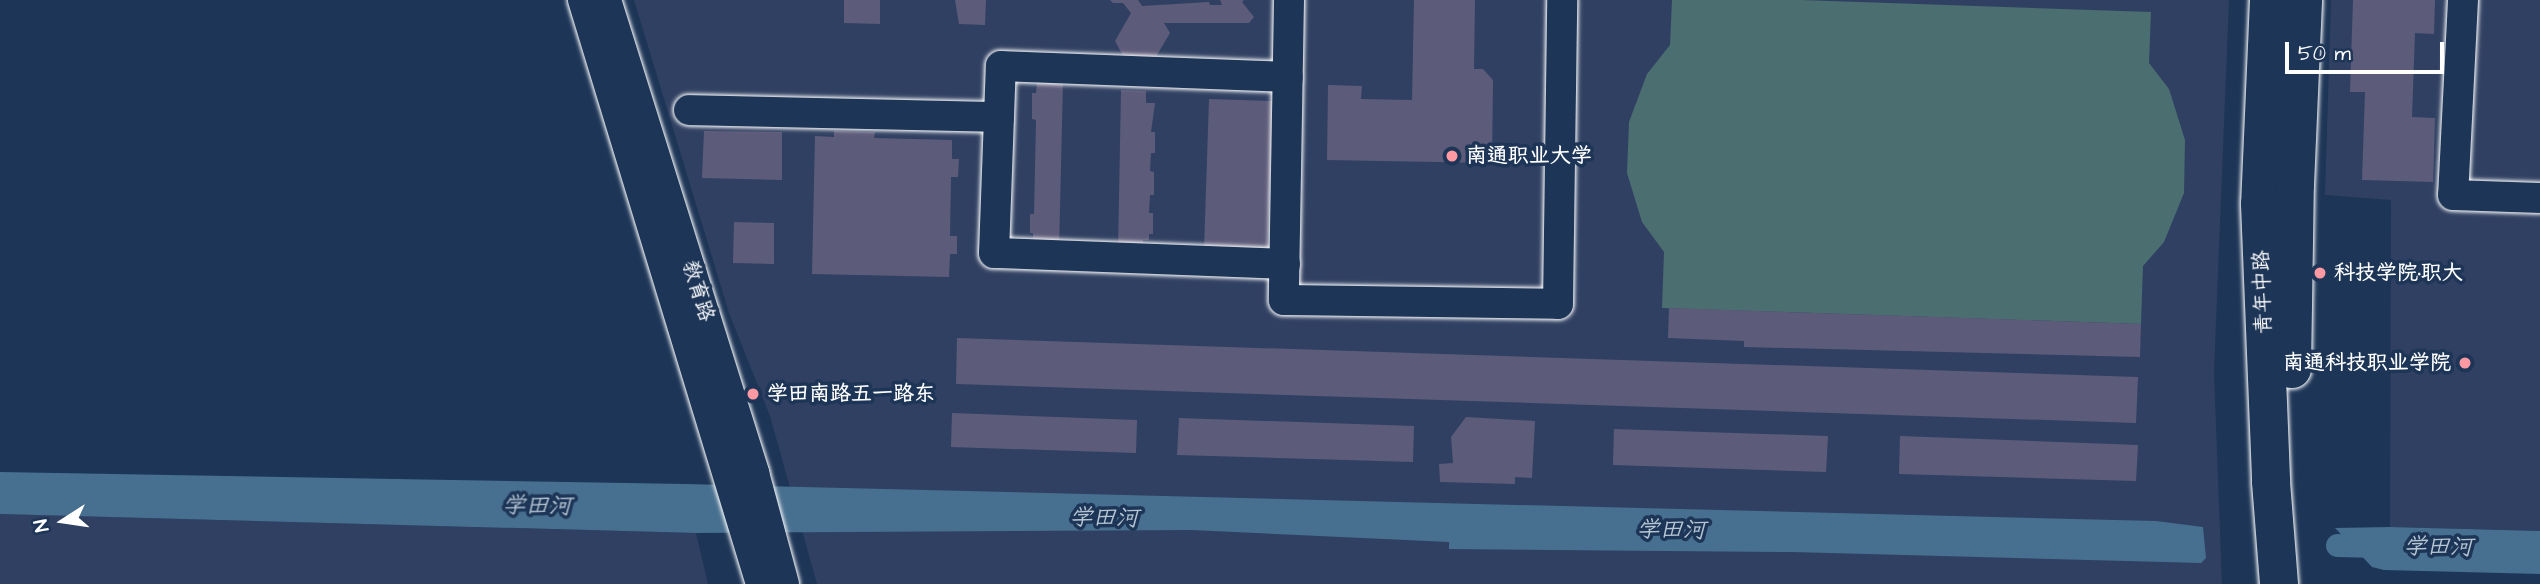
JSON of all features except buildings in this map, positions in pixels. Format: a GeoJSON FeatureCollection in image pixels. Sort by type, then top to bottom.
{"type":"FeatureCollection","features":[{"type":"Feature","properties":{"kind":"main road","name":"青年中路"},"geometry":{"type":"LineString","coordinates":[[2269,0],[2260,204],[2270,482],[2279,584]]}},
{"type":"Feature","properties":{"kind":"main road","name":"青年中路"},"geometry":{"type":"LineString","coordinates":[[2303,0],[2291,327],[2294,482],[2305,584]]}},
{"type":"Feature","properties":{"kind":"street","name":"教育路"},"geometry":{"type":"LineString","coordinates":[[583,0],[740,473]]}},
{"type":"Feature","properties":{"kind":"street","name":"教育路"},"geometry":{"type":"LineString","coordinates":[[606,0],[761,544],[784,584]]}},
{"type":"Feature","properties":{"kind":"street"},"geometry":{"type":"LineString","coordinates":[[1289,0],[1284,300],[1558,304],[1562,0]]}},
{"type":"Feature","properties":{"kind":"street"},"geometry":{"type":"LineString","coordinates":[[2463,0],[2453,195],[2540,198]]}},
{"type":"Feature","properties":{"kind":"street"},"geometry":{"type":"LineString","coordinates":[[1285,264],[994,253],[1000,66],[1288,77]]}},
{"type":"Feature","properties":{"kind":"street"},"geometry":{"type":"LineString","coordinates":[[689,110],[999,117]]}},
{"type":"Feature","properties":{"kind":"street","name":"教育路"},"geometry":{"type":"LineString","coordinates":[[761,544],[761,584]]}},
{"type":"Feature","properties":{"kind":"shaded area","name":"南通职业大学"},"geometry":{"type":"Polygon","coordinates":[[[634,0],[2229,0],[2214,372],[2222,584],[817,584],[770,416],[729,313],[634,0]]]}},
{"type":"Feature","properties":{"kind":"shaded area","name":"南通科技职业学院"},"geometry":{"type":"Polygon","coordinates":[[[2331,0],[2540,0],[2540,531],[2390,527],[2391,200],[2325,195],[2331,0]]]}},
{"type":"Feature","properties":{"kind":"shaded area"},"geometry":{"type":"Polygon","coordinates":[[[0,514],[696,533],[708,584],[0,584],[0,514]]]}},
{"type":"Feature","properties":{"kind":"green space"},"geometry":{"type":"Polygon","coordinates":[[[1672,0],[1801,0],[2151,12],[2149,63],[2169,89],[2185,140],[2184,193],[2164,242],[2143,266],[2141,324],[1662,308],[1664,252],[1642,222],[1627,173],[1629,122],[1647,74],[1670,45],[1672,0]]]}},
{"type":"Feature","properties":{"kind":"water"},"geometry":{"type":"Polygon","coordinates":[[[0,472],[686,484],[2156,521],[2203,527],[2206,558],[2201,563],[1792,552],[1449,549],[1449,542],[1191,530],[696,533],[0,514],[0,472]]]}},
{"type":"Feature","properties":{"kind":"water"},"geometry":{"type":"Polygon","coordinates":[[[2335,528],[2540,531],[2540,574],[2384,570],[2372,567],[2335,528]]]}},
{"type":"Feature","properties":{"kind":"waterway","name":"学田河"},"geometry":{"type":"LineString","coordinates":[[2337,545],[2379,546]]}},
{"type":"Feature","properties":{"kind":"place","name":"南通职业大学"},"geometry":{"type":"Point","coordinates":[1452,156]}},
{"type":"Feature","properties":{"kind":"place","name":"科技学院·职大"},"geometry":{"type":"Point","coordinates":[2320,273]}},
{"type":"Feature","properties":{"kind":"place","name":"南通科技职业学院"},"geometry":{"type":"Point","coordinates":[2465,363]}},
{"type":"Feature","properties":{"kind":"place","name":"学田南路五一路东"},"geometry":{"type":"Point","coordinates":[753,394]}}]}
